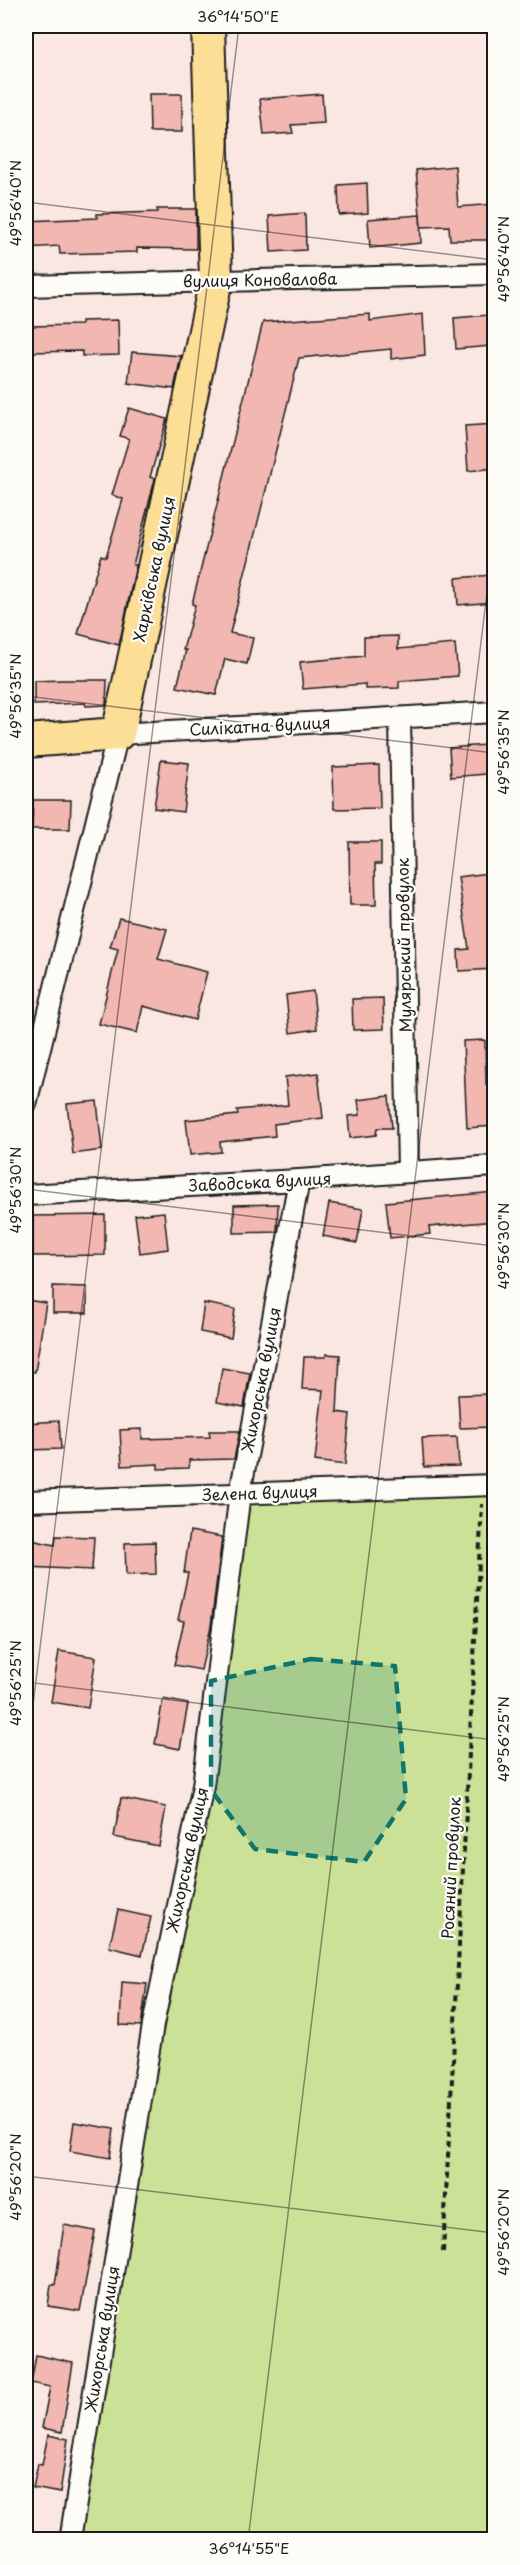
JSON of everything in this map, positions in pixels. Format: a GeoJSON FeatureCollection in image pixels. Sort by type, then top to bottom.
{"type":"FeatureCollection","features":[{"type":"Feature","properties":{"kind":"main road","name":"Харківська вулиця"},"geometry":{"type":"LineString","coordinates":[[118,734],[216,280],[208,26]]}},
{"type":"Feature","properties":{"kind":"main road","name":"Силікатна вулиця"},"geometry":{"type":"LineString","coordinates":[[26,741],[118,734]]}},
{"type":"Feature","properties":{"kind":"street","name":"вулиця Коновалова"},"geometry":{"type":"LineString","coordinates":[[26,286],[495,274]]}},
{"type":"Feature","properties":{"kind":"street","name":"Силікатна вулиця"},"geometry":{"type":"LineString","coordinates":[[118,734],[495,712]]}},
{"type":"Feature","properties":{"kind":"street","name":"Мулярський провулок"},"geometry":{"type":"LineString","coordinates":[[400,718],[408,1172]]}},
{"type":"Feature","properties":{"kind":"street","name":"Харківська вулиця"},"geometry":{"type":"LineString","coordinates":[[26,1104],[118,734]]}},
{"type":"Feature","properties":{"kind":"street","name":"Заводська вулиця"},"geometry":{"type":"LineString","coordinates":[[26,1195],[299,1180],[495,1166]]}},
{"type":"Feature","properties":{"kind":"street","name":"Жихорська вулиця"},"geometry":{"type":"LineString","coordinates":[[70,2540],[153,2025],[203,1786],[240,1493],[299,1180]]}},
{"type":"Feature","properties":{"kind":"street","name":"Зелена вулиця"},"geometry":{"type":"LineString","coordinates":[[26,1501],[489,1485]]}},
{"type":"Feature","properties":{"kind":"path","name":"Росяний провулок"},"geometry":{"type":"LineString","coordinates":[[443,2252],[489,1485]]}},
{"type":"Feature","properties":{"kind":"highlighted area"},"geometry":{"type":"Polygon","coordinates":[[[311,1659],[395,1666],[406,1799],[364,1862],[255,1849],[211,1790],[211,1681],[311,1659]]]}},
{"type":"Feature","properties":{"kind":"green space"},"geometry":{"type":"Polygon","coordinates":[[[494,1485],[494,2539],[70,2540],[203,1786],[240,1493],[494,1485]]]}},
{"type":"Feature","properties":{"kind":"building"},"geometry":{"type":"Polygon","coordinates":[[[149,94],[182,94],[182,132],[150,132],[149,94]]]}},
{"type":"Feature","properties":{"kind":"building"},"geometry":{"type":"Polygon","coordinates":[[[322,94],[324,123],[291,125],[293,133],[264,135],[260,99],[322,94]]]}},
{"type":"Feature","properties":{"kind":"building"},"geometry":{"type":"Polygon","coordinates":[[[455,166],[458,207],[495,204],[495,240],[450,240],[449,226],[421,227],[416,170],[455,166]]]}},
{"type":"Feature","properties":{"kind":"building"},"geometry":{"type":"Polygon","coordinates":[[[367,183],[368,213],[339,215],[338,185],[367,183]]]}},
{"type":"Feature","properties":{"kind":"building"},"geometry":{"type":"Polygon","coordinates":[[[157,209],[196,209],[196,249],[137,248],[137,252],[60,254],[59,246],[26,248],[26,221],[97,218],[97,214],[158,212],[157,209]]]}},
{"type":"Feature","properties":{"kind":"building"},"geometry":{"type":"Polygon","coordinates":[[[305,213],[306,250],[271,252],[269,216],[305,213]]]}},
{"type":"Feature","properties":{"kind":"building"},"geometry":{"type":"Polygon","coordinates":[[[420,215],[421,243],[370,248],[368,219],[420,215]]]}},
{"type":"Feature","properties":{"kind":"building"},"geometry":{"type":"Polygon","coordinates":[[[370,314],[370,321],[423,314],[425,355],[391,359],[391,349],[299,358],[230,633],[253,638],[247,664],[225,659],[216,695],[177,687],[186,650],[183,650],[195,605],[192,604],[263,322],[370,314]]]}},
{"type":"Feature","properties":{"kind":"building"},"geometry":{"type":"Polygon","coordinates":[[[489,315],[491,346],[456,349],[454,318],[489,315]]]}},
{"type":"Feature","properties":{"kind":"building"},"geometry":{"type":"Polygon","coordinates":[[[118,320],[119,355],[82,356],[82,351],[29,352],[28,326],[81,325],[81,321],[118,320]]]}},
{"type":"Feature","properties":{"kind":"building"},"geometry":{"type":"Polygon","coordinates":[[[132,352],[181,356],[174,389],[128,383],[132,352]]]}},
{"type":"Feature","properties":{"kind":"building"},"geometry":{"type":"Polygon","coordinates":[[[129,408],[167,419],[150,477],[155,479],[133,565],[136,565],[119,645],[78,634],[101,555],[106,557],[123,499],[112,495],[129,439],[120,436],[129,408]]]}},
{"type":"Feature","properties":{"kind":"building"},"geometry":{"type":"Polygon","coordinates":[[[495,424],[495,468],[468,471],[465,426],[495,424]]]}},
{"type":"Feature","properties":{"kind":"building"},"geometry":{"type":"Polygon","coordinates":[[[492,575],[494,602],[458,605],[456,578],[492,575]]]}},
{"type":"Feature","properties":{"kind":"building"},"geometry":{"type":"Polygon","coordinates":[[[398,636],[398,649],[455,644],[458,676],[399,681],[399,688],[365,689],[365,684],[303,689],[300,662],[364,656],[364,637],[398,636]]]}},
{"type":"Feature","properties":{"kind":"building"},"geometry":{"type":"Polygon","coordinates":[[[107,680],[106,705],[86,706],[85,703],[34,705],[34,681],[107,680]]]}},
{"type":"Feature","properties":{"kind":"building"},"geometry":{"type":"Polygon","coordinates":[[[485,745],[486,774],[451,777],[449,748],[485,745]]]}},
{"type":"Feature","properties":{"kind":"building"},"geometry":{"type":"Polygon","coordinates":[[[161,760],[189,763],[183,812],[154,808],[161,760]]]}},
{"type":"Feature","properties":{"kind":"building"},"geometry":{"type":"Polygon","coordinates":[[[379,765],[380,808],[334,809],[333,767],[379,765]]]}},
{"type":"Feature","properties":{"kind":"building"},"geometry":{"type":"Polygon","coordinates":[[[33,800],[71,800],[70,829],[32,829],[33,800]]]}},
{"type":"Feature","properties":{"kind":"building"},"geometry":{"type":"Polygon","coordinates":[[[349,842],[381,842],[381,864],[375,864],[376,905],[350,905],[349,842]]]}},
{"type":"Feature","properties":{"kind":"building"},"geometry":{"type":"Polygon","coordinates":[[[489,873],[495,906],[495,969],[459,971],[458,950],[469,949],[458,877],[489,873]]]}},
{"type":"Feature","properties":{"kind":"building"},"geometry":{"type":"Polygon","coordinates":[[[119,918],[167,929],[158,959],[207,972],[195,1020],[143,1006],[137,1033],[99,1024],[118,949],[110,947],[119,918]]]}},
{"type":"Feature","properties":{"kind":"building"},"geometry":{"type":"Polygon","coordinates":[[[313,991],[317,1029],[290,1033],[286,995],[313,991]]]}},
{"type":"Feature","properties":{"kind":"building"},"geometry":{"type":"Polygon","coordinates":[[[383,998],[384,1029],[353,1030],[352,999],[383,998]]]}},
{"type":"Feature","properties":{"kind":"building"},"geometry":{"type":"Polygon","coordinates":[[[485,1040],[486,1084],[495,1084],[495,1126],[467,1128],[463,1041],[485,1040]]]}},
{"type":"Feature","properties":{"kind":"building"},"geometry":{"type":"Polygon","coordinates":[[[318,1073],[323,1118],[274,1124],[275,1136],[220,1142],[221,1152],[190,1155],[186,1120],[238,1115],[237,1110],[288,1105],[285,1077],[318,1073]]]}},
{"type":"Feature","properties":{"kind":"building"},"geometry":{"type":"Polygon","coordinates":[[[389,1096],[392,1128],[377,1128],[376,1135],[350,1138],[348,1116],[360,1115],[358,1100],[389,1096]]]}},
{"type":"Feature","properties":{"kind":"building"},"geometry":{"type":"Polygon","coordinates":[[[97,1101],[102,1150],[73,1154],[67,1104],[97,1101]]]}},
{"type":"Feature","properties":{"kind":"building"},"geometry":{"type":"Polygon","coordinates":[[[495,1192],[495,1221],[429,1227],[430,1234],[390,1238],[386,1202],[495,1192]]]}},
{"type":"Feature","properties":{"kind":"building"},"geometry":{"type":"Polygon","coordinates":[[[329,1203],[363,1209],[357,1243],[323,1236],[329,1203]]]}},
{"type":"Feature","properties":{"kind":"building"},"geometry":{"type":"Polygon","coordinates":[[[278,1204],[277,1232],[234,1233],[234,1205],[278,1204]]]}},
{"type":"Feature","properties":{"kind":"building"},"geometry":{"type":"Polygon","coordinates":[[[164,1212],[168,1249],[140,1253],[135,1215],[164,1212]]]}},
{"type":"Feature","properties":{"kind":"building"},"geometry":{"type":"Polygon","coordinates":[[[105,1215],[105,1255],[33,1256],[33,1216],[105,1215]]]}},
{"type":"Feature","properties":{"kind":"building"},"geometry":{"type":"Polygon","coordinates":[[[53,1286],[87,1287],[87,1313],[53,1313],[53,1286]]]}},
{"type":"Feature","properties":{"kind":"building"},"geometry":{"type":"Polygon","coordinates":[[[26,1300],[46,1303],[35,1372],[26,1371],[26,1300]]]}},
{"type":"Feature","properties":{"kind":"building"},"geometry":{"type":"Polygon","coordinates":[[[204,1303],[235,1309],[231,1338],[200,1332],[204,1303]]]}},
{"type":"Feature","properties":{"kind":"building"},"geometry":{"type":"Polygon","coordinates":[[[326,1354],[340,1355],[337,1412],[350,1414],[345,1465],[315,1461],[323,1390],[302,1389],[304,1357],[326,1357],[326,1354]]]}},
{"type":"Feature","properties":{"kind":"building"},"geometry":{"type":"Polygon","coordinates":[[[222,1368],[250,1373],[244,1407],[217,1402],[222,1368]]]}},
{"type":"Feature","properties":{"kind":"building"},"geometry":{"type":"Polygon","coordinates":[[[492,1394],[494,1427],[460,1428],[458,1395],[492,1394]]]}},
{"type":"Feature","properties":{"kind":"building"},"geometry":{"type":"Polygon","coordinates":[[[59,1421],[61,1449],[26,1450],[26,1423],[59,1421]]]}},
{"type":"Feature","properties":{"kind":"building"},"geometry":{"type":"Polygon","coordinates":[[[142,1429],[142,1439],[210,1437],[209,1431],[240,1431],[234,1459],[189,1460],[189,1468],[158,1469],[158,1464],[122,1466],[120,1430],[142,1429]]]}},
{"type":"Feature","properties":{"kind":"building"},"geometry":{"type":"Polygon","coordinates":[[[457,1437],[459,1466],[424,1467],[422,1438],[457,1437]]]}},
{"type":"Feature","properties":{"kind":"building"},"geometry":{"type":"Polygon","coordinates":[[[190,1531],[222,1537],[211,1626],[201,1670],[174,1665],[184,1621],[178,1620],[188,1573],[184,1573],[190,1531]]]}},
{"type":"Feature","properties":{"kind":"building"},"geometry":{"type":"Polygon","coordinates":[[[56,1536],[94,1537],[92,1570],[26,1567],[26,1539],[55,1545],[56,1536]]]}},
{"type":"Feature","properties":{"kind":"building"},"geometry":{"type":"Polygon","coordinates":[[[155,1542],[156,1574],[126,1575],[125,1543],[155,1542]]]}},
{"type":"Feature","properties":{"kind":"building"},"geometry":{"type":"Polygon","coordinates":[[[59,1651],[96,1657],[88,1708],[51,1702],[59,1651]]]}},
{"type":"Feature","properties":{"kind":"building"},"geometry":{"type":"Polygon","coordinates":[[[163,1699],[188,1704],[180,1749],[155,1744],[163,1699]]]}},
{"type":"Feature","properties":{"kind":"building"},"geometry":{"type":"Polygon","coordinates":[[[121,1798],[166,1807],[159,1846],[114,1837],[121,1798]]]}},
{"type":"Feature","properties":{"kind":"building"},"geometry":{"type":"Polygon","coordinates":[[[118,1910],[151,1917],[142,1955],[109,1947],[118,1910]]]}},
{"type":"Feature","properties":{"kind":"building"},"geometry":{"type":"Polygon","coordinates":[[[122,1982],[147,1984],[141,2026],[120,2025],[122,1982]]]}},
{"type":"Feature","properties":{"kind":"building"},"geometry":{"type":"Polygon","coordinates":[[[74,2122],[114,2129],[110,2158],[70,2151],[74,2122]]]}},
{"type":"Feature","properties":{"kind":"building"},"geometry":{"type":"Polygon","coordinates":[[[64,2225],[95,2231],[80,2311],[48,2306],[51,2285],[55,2285],[64,2225]]]}},
{"type":"Feature","properties":{"kind":"building"},"geometry":{"type":"Polygon","coordinates":[[[36,2355],[73,2363],[62,2432],[42,2428],[50,2387],[31,2383],[36,2355]]]}},
{"type":"Feature","properties":{"kind":"building"},"geometry":{"type":"Polygon","coordinates":[[[48,2435],[68,2439],[60,2493],[33,2488],[38,2464],[42,2465],[48,2435]]]}}]}
